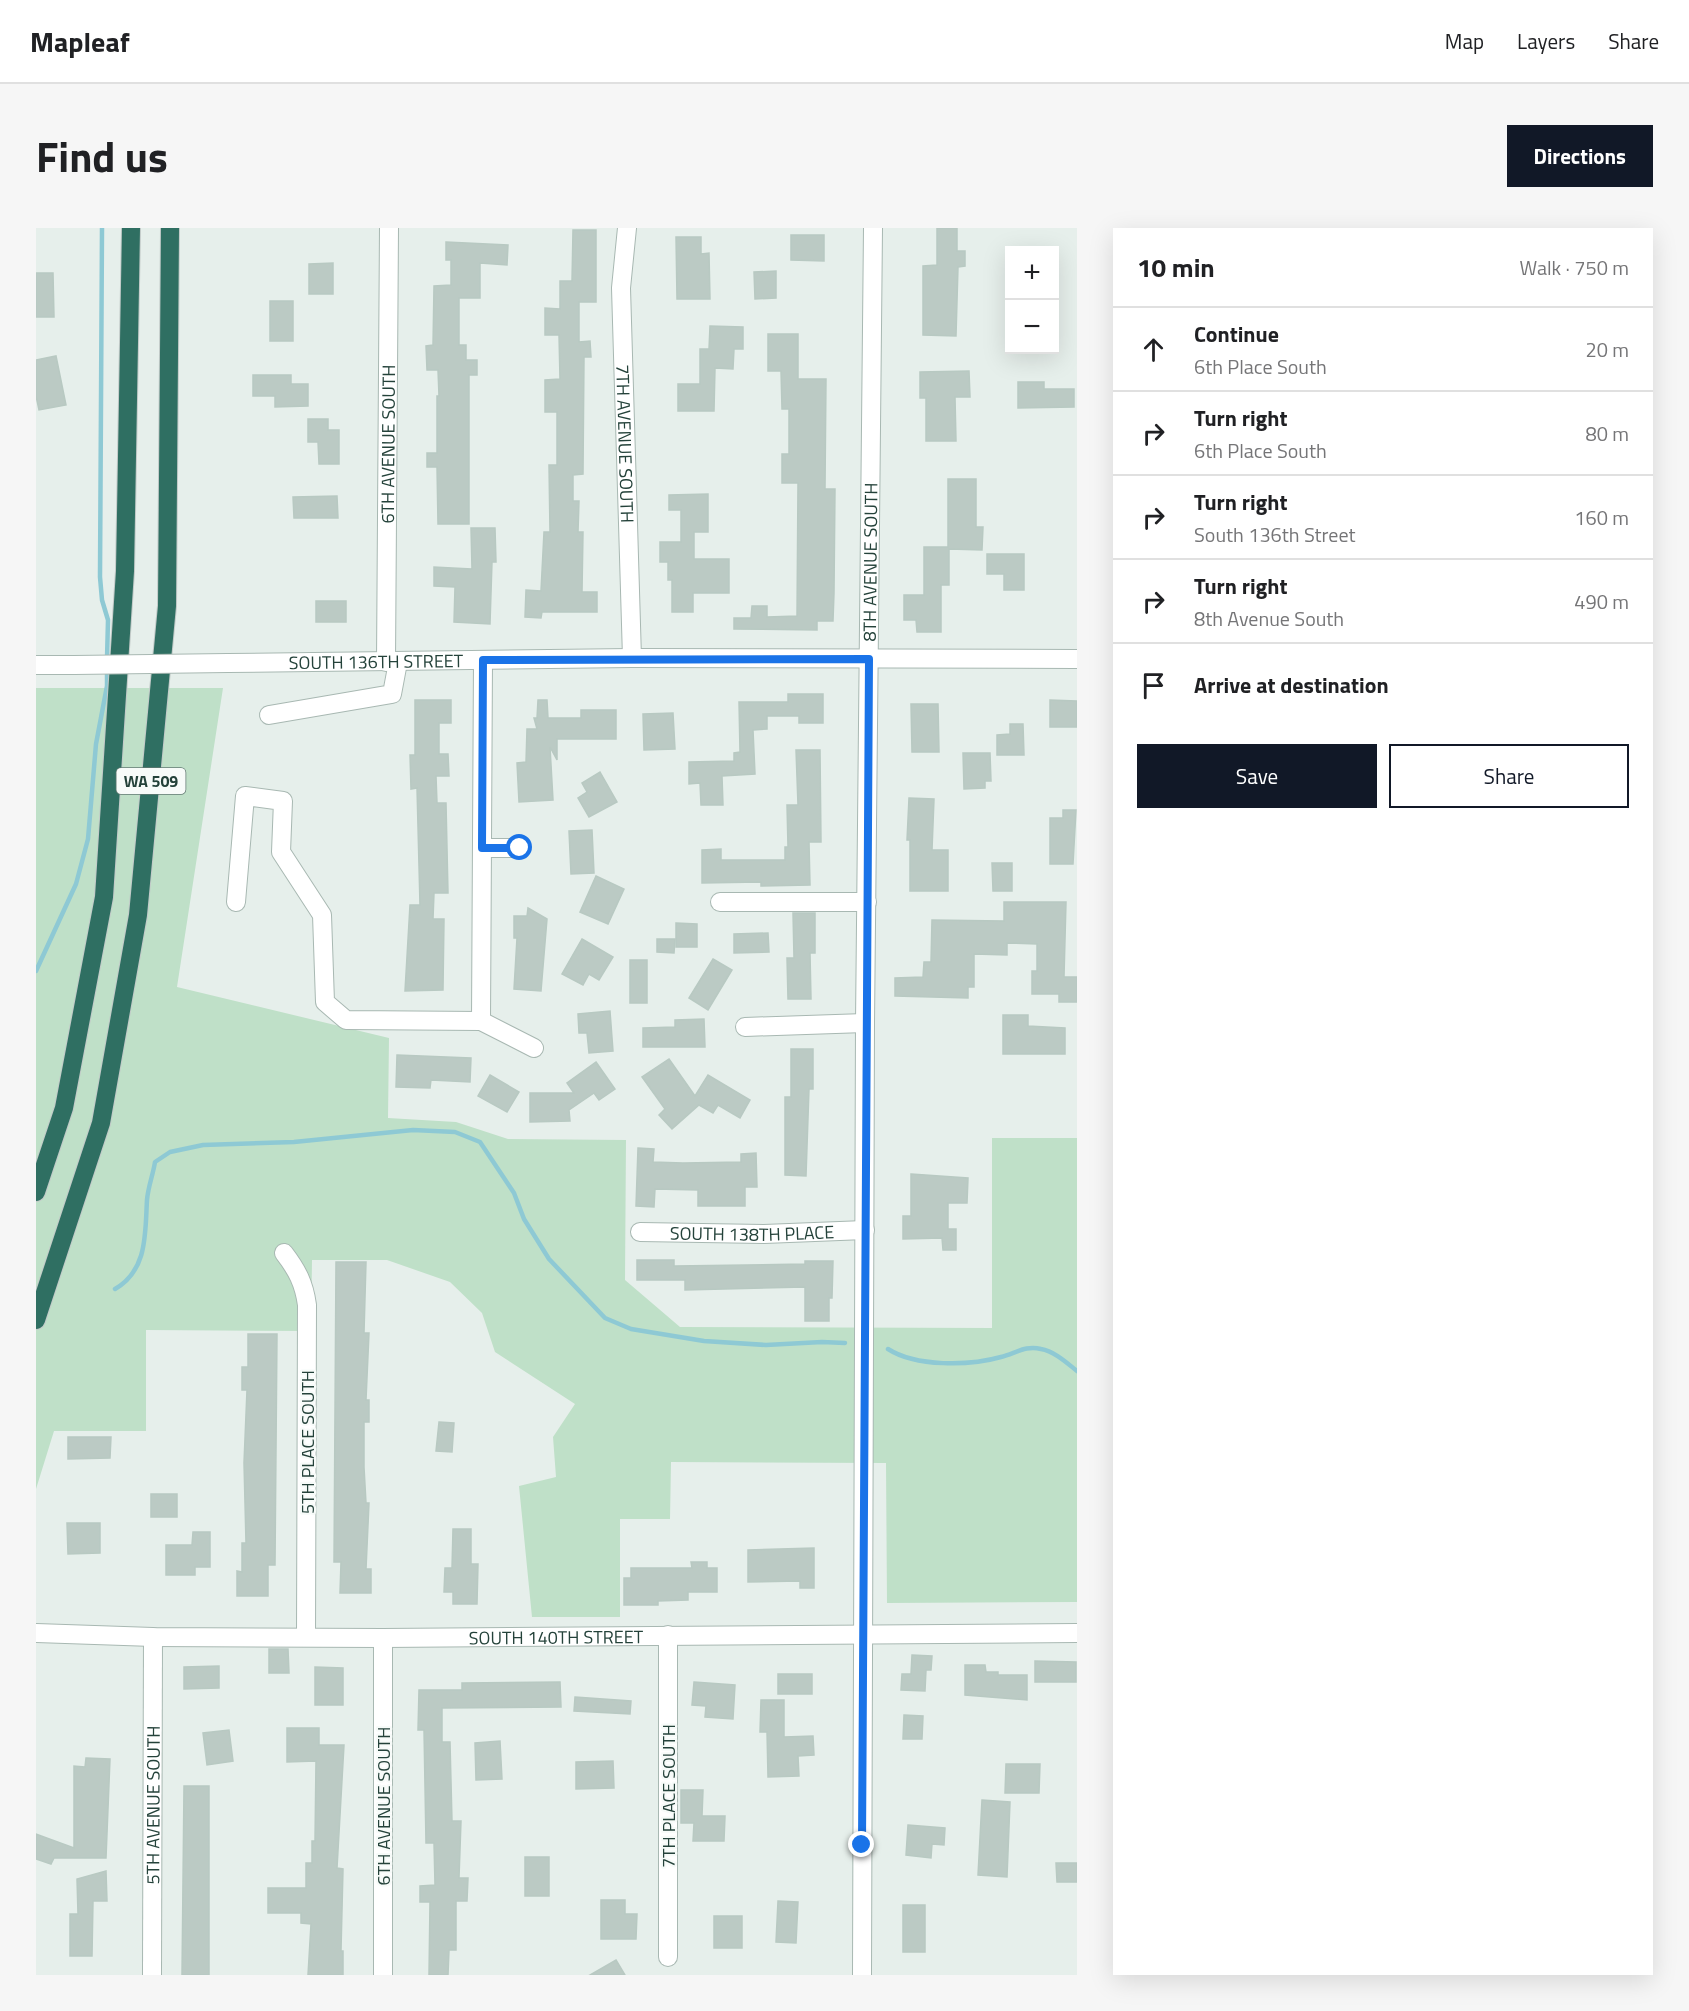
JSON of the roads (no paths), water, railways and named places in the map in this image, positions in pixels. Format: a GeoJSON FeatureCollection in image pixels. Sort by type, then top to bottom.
{"type":"FeatureCollection","features":[{"type":"Feature","properties":{"kind":"highway","name":"WA 509"},"geometry":{"type":"LineString","coordinates":[[36,1192],[64,1108],[104,897],[125,571],[131,228]]}},
{"type":"Feature","properties":{"kind":"highway","name":"WA 509"},"geometry":{"type":"LineString","coordinates":[[36,1320],[100,1123],[138,915],[167,606],[170,228]]}},
{"type":"Feature","properties":{"kind":"street","name":"6TH AVENUE SOUTH"},"geometry":{"type":"LineString","coordinates":[[269,715],[392,694],[389,228]]}},
{"type":"Feature","properties":{"kind":"street","name":"7TH AVENUE SOUTH"},"geometry":{"type":"LineString","coordinates":[[627,228],[621,288],[632,658]]}},
{"type":"Feature","properties":{"kind":"street","name":"8TH AVENUE SOUTH"},"geometry":{"type":"LineString","coordinates":[[862,1975],[865,1023],[873,228]]}},
{"type":"Feature","properties":{"kind":"street","name":"SOUTH 136TH STREET"},"geometry":{"type":"LineString","coordinates":[[36,665],[632,658],[1077,659]]}},
{"type":"Feature","properties":{"kind":"street"},"geometry":{"type":"LineString","coordinates":[[481,1021],[483,660]]}},
{"type":"Feature","properties":{"kind":"street"},"geometry":{"type":"LineString","coordinates":[[236,902],[245,796],[283,801],[281,852],[322,915],[325,1002],[346,1020],[481,1021],[534,1048]]}},
{"type":"Feature","properties":{"kind":"street"},"geometry":{"type":"LineString","coordinates":[[482,848],[520,848]]}},
{"type":"Feature","properties":{"kind":"street"},"geometry":{"type":"LineString","coordinates":[[720,902],[867,902]]}},
{"type":"Feature","properties":{"kind":"street"},"geometry":{"type":"LineString","coordinates":[[745,1027],[865,1023]]}},
{"type":"Feature","properties":{"kind":"street","name":"SOUTH 138TH PLACE"},"geometry":{"type":"LineString","coordinates":[[640,1232],[764,1234],[865,1230]]}},
{"type":"Feature","properties":{"kind":"street","name":"5TH PLACE SOUTH"},"geometry":{"type":"LineString","coordinates":[[284,1253],[298,1272],[305,1288],[307,1305],[306,1637]]}},
{"type":"Feature","properties":{"kind":"street","name":"SOUTH 140TH STREET"},"geometry":{"type":"LineString","coordinates":[[36,1633],[153,1637],[383,1638],[1077,1633]]}},
{"type":"Feature","properties":{"kind":"street","name":"7TH PLACE SOUTH"},"geometry":{"type":"LineString","coordinates":[[668,1635],[668,1957]]}},
{"type":"Feature","properties":{"kind":"street","name":"5TH AVENUE SOUTH"},"geometry":{"type":"LineString","coordinates":[[152,1975],[153,1637]]}},
{"type":"Feature","properties":{"kind":"street","name":"6TH AVENUE SOUTH"},"geometry":{"type":"LineString","coordinates":[[383,1638],[383,1975]]}},
{"type":"Feature","properties":{"kind":"waterway"},"geometry":{"type":"LineString","coordinates":[[102,228],[100,577],[102,600],[108,620],[107,659]]}},
{"type":"Feature","properties":{"kind":"waterway"},"geometry":{"type":"LineString","coordinates":[[36,971],[76,884],[88,839],[96,744],[107,686],[107,667]]}},
{"type":"Feature","properties":{"kind":"waterway"},"geometry":{"type":"LineString","coordinates":[[115,1289],[134,1272],[139,1261],[145,1238],[148,1195],[155,1162],[170,1152],[203,1145],[294,1142],[413,1130],[455,1132],[480,1142],[514,1193],[524,1219],[549,1259],[605,1318],[631,1329],[704,1341],[766,1345],[845,1343]]}},
{"type":"Feature","properties":{"kind":"waterway"},"geometry":{"type":"LineString","coordinates":[[888,1349],[900,1355],[928,1362],[959,1363],[988,1360],[1036,1348],[1055,1355],[1077,1371]]}}]}
